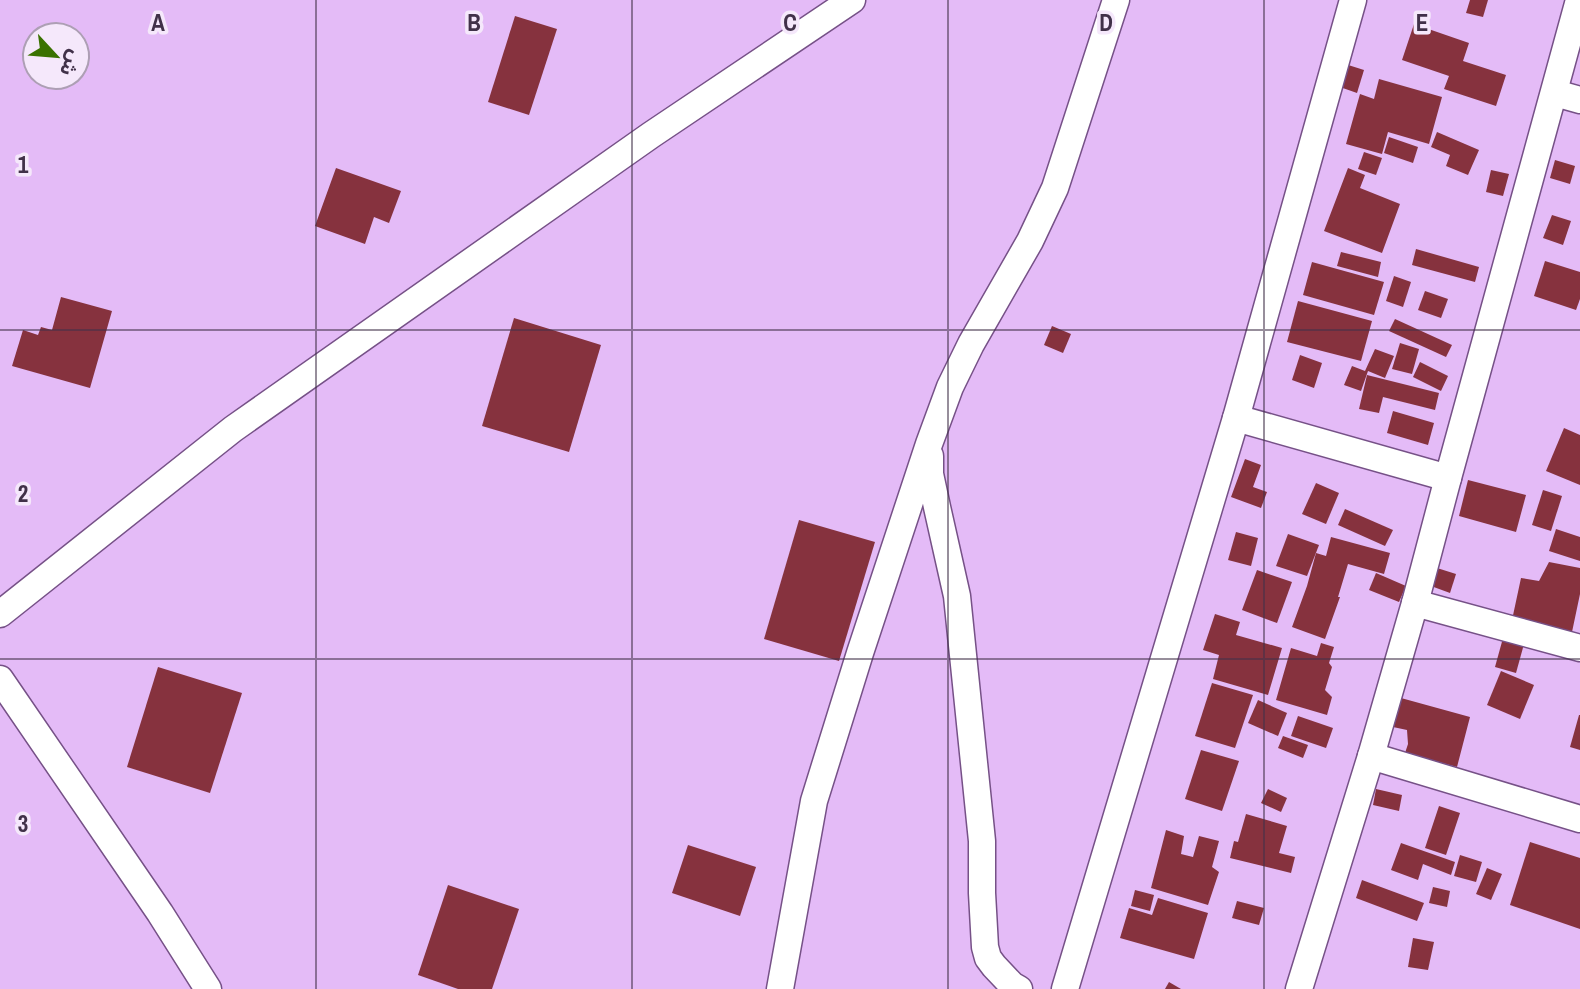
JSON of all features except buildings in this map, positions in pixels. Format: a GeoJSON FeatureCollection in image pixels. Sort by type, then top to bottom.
{"type":"FeatureCollection","features":[{"type":"Feature","properties":{"kind":"street"},"geometry":{"type":"LineString","coordinates":[[0,614],[233,429],[651,135],[852,0]]}},
{"type":"Feature","properties":{"kind":"street"},"geometry":{"type":"LineString","coordinates":[[780,989],[814,801],[929,444],[950,387],[971,344],[1030,241],[1055,188],[1116,0]]}},
{"type":"Feature","properties":{"kind":"street"},"geometry":{"type":"LineString","coordinates":[[1065,989],[1236,418],[1353,0]]}},
{"type":"Feature","properties":{"kind":"street"},"geometry":{"type":"LineString","coordinates":[[1299,989],[1416,603],[1448,478],[1568,96],[1580,0]]}},
{"type":"Feature","properties":{"kind":"street"},"geometry":{"type":"LineString","coordinates":[[1236,418],[1448,478]]}},
{"type":"Feature","properties":{"kind":"street"},"geometry":{"type":"LineString","coordinates":[[929,444],[930,474],[957,596],[979,808],[985,947],[988,958],[1012,985],[1019,989]]}},
{"type":"Feature","properties":{"kind":"street"},"geometry":{"type":"LineString","coordinates":[[1416,603],[1580,648]]}},
{"type":"Feature","properties":{"kind":"street"},"geometry":{"type":"LineString","coordinates":[[0,678],[208,989]]}},
{"type":"Feature","properties":{"kind":"street"},"geometry":{"type":"LineString","coordinates":[[1371,756],[1580,819]]}}]}
